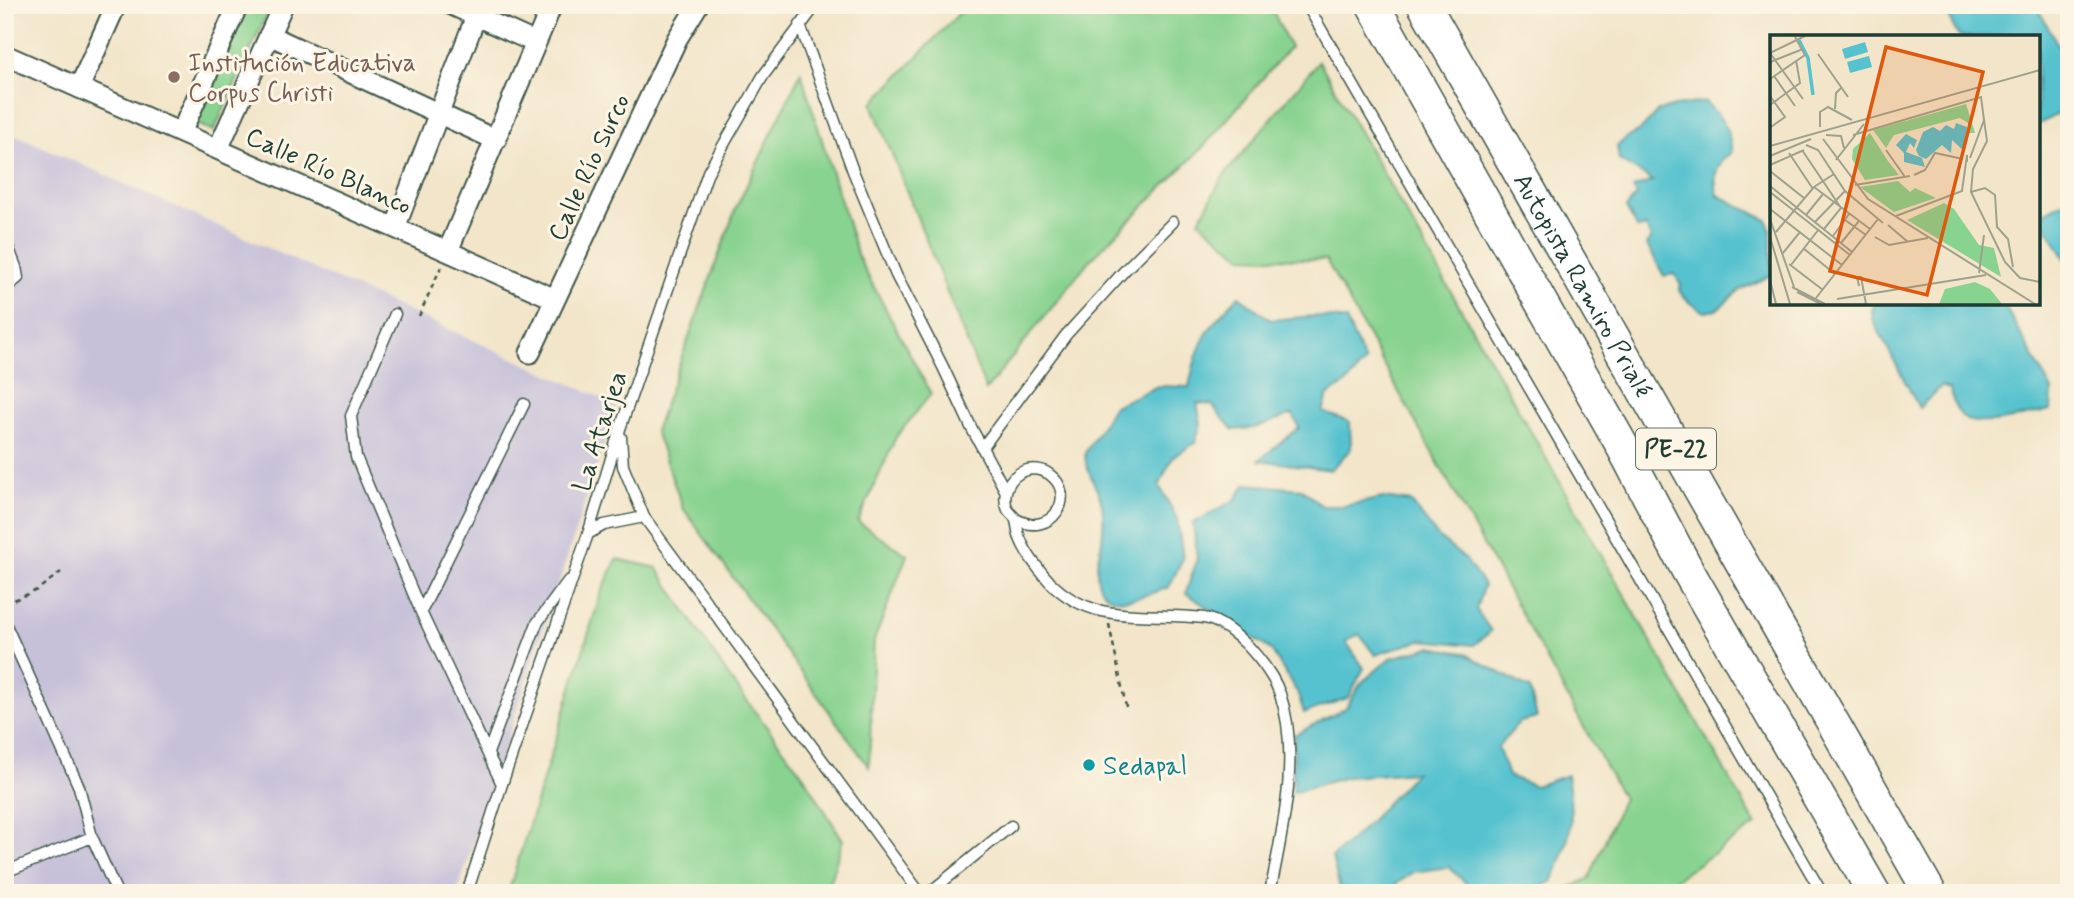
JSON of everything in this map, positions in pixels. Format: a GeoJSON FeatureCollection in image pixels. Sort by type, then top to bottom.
{"type":"FeatureCollection","features":[{"type":"Feature","properties":{"kind":"highway","name":"Autopista Ramiro Prialé"},"geometry":{"type":"LineString","coordinates":[[1373,5],[1620,442],[1688,571],[1874,893]]}},
{"type":"Feature","properties":{"kind":"highway","name":"Autopista Ramiro Prialé"},"geometry":{"type":"LineString","coordinates":[[1424,5],[1930,893]]}},
{"type":"Feature","properties":{"kind":"street"},"geometry":{"type":"LineString","coordinates":[[79,88],[116,5]]}},
{"type":"Feature","properties":{"kind":"street"},"geometry":{"type":"LineString","coordinates":[[181,133],[238,5]]}},
{"type":"Feature","properties":{"kind":"street"},"geometry":{"type":"LineString","coordinates":[[218,149],[282,5]]}},
{"type":"Feature","properties":{"kind":"street"},"geometry":{"type":"LineString","coordinates":[[452,5],[536,43]]}},
{"type":"Feature","properties":{"kind":"street"},"geometry":{"type":"LineString","coordinates":[[448,251],[552,5]]}},
{"type":"Feature","properties":{"kind":"street","name":"Calle Río Surco"},"geometry":{"type":"LineString","coordinates":[[530,353],[677,39],[698,5]]}},
{"type":"Feature","properties":{"kind":"street"},"geometry":{"type":"LineString","coordinates":[[395,228],[476,16]]}},
{"type":"Feature","properties":{"kind":"street"},"geometry":{"type":"LineString","coordinates":[[269,35],[496,140]]}},
{"type":"Feature","properties":{"kind":"street","name":"Calle Río Blanco"},"geometry":{"type":"LineString","coordinates":[[5,55],[555,299]]}},
{"type":"Feature","properties":{"kind":"lane","name":"La Atarjea"},"geometry":{"type":"LineString","coordinates":[[467,893],[708,172],[762,76],[816,5]]}},
{"type":"Feature","properties":{"kind":"lane"},"geometry":{"type":"LineString","coordinates":[[1307,5],[1822,893]]}},
{"type":"Feature","properties":{"kind":"lane"},"geometry":{"type":"LineString","coordinates":[[800,25],[853,171],[896,275],[1006,492],[1009,512],[1016,519],[1033,526],[1050,520],[1060,505],[1060,488],[1048,474],[1031,469],[1015,476],[1006,492]]}},
{"type":"Feature","properties":{"kind":"lane"},"geometry":{"type":"LineString","coordinates":[[982,448],[1066,335],[1173,222]]}},
{"type":"Feature","properties":{"kind":"lane"},"geometry":{"type":"LineString","coordinates":[[5,245],[7,244],[18,278],[5,288]]}},
{"type":"Feature","properties":{"kind":"lane"},"geometry":{"type":"LineString","coordinates":[[395,314],[351,416],[356,457],[421,612],[502,784]]}},
{"type":"Feature","properties":{"kind":"lane"},"geometry":{"type":"LineString","coordinates":[[421,612],[524,404]]}},
{"type":"Feature","properties":{"kind":"lane"},"geometry":{"type":"LineString","coordinates":[[620,429],[623,466],[644,517],[920,893]]}},
{"type":"Feature","properties":{"kind":"lane"},"geometry":{"type":"LineString","coordinates":[[588,534],[604,525],[644,517]]}},
{"type":"Feature","properties":{"kind":"lane"},"geometry":{"type":"LineString","coordinates":[[1016,519],[1019,537],[1032,561],[1062,594],[1108,614],[1208,618],[1239,637],[1259,658],[1280,693],[1288,736],[1285,820],[1270,893]]}},
{"type":"Feature","properties":{"kind":"lane"},"geometry":{"type":"LineString","coordinates":[[488,754],[537,623],[575,572]]}},
{"type":"Feature","properties":{"kind":"lane"},"geometry":{"type":"LineString","coordinates":[[5,623],[79,788],[92,837],[117,893]]}},
{"type":"Feature","properties":{"kind":"lane"},"geometry":{"type":"LineString","coordinates":[[929,893],[1011,826]]}},
{"type":"Feature","properties":{"kind":"lane"},"geometry":{"type":"LineString","coordinates":[[5,872],[92,837]]}},
{"type":"Feature","properties":{"kind":"path"},"geometry":{"type":"LineString","coordinates":[[419,316],[448,251]]}},
{"type":"Feature","properties":{"kind":"path"},"geometry":{"type":"LineString","coordinates":[[5,604],[37,590],[61,572]]}},
{"type":"Feature","properties":{"kind":"path"},"geometry":{"type":"LineString","coordinates":[[1108,614],[1126,707]]}},
{"type":"Feature","properties":{"kind":"shaded area"},"geometry":{"type":"Polygon","coordinates":[[[5,130],[617,405],[457,893],[5,893],[5,130]]]}},
{"type":"Feature","properties":{"kind":"green space"},"geometry":{"type":"Polygon","coordinates":[[[247,5],[271,5],[214,131],[194,123],[247,5]]]}},
{"type":"Feature","properties":{"kind":"green space"},"geometry":{"type":"Polygon","coordinates":[[[967,5],[1270,5],[1290,47],[1204,146],[1089,261],[986,390],[872,104],[967,5]]]}},
{"type":"Feature","properties":{"kind":"green space"},"geometry":{"type":"Polygon","coordinates":[[[1319,61],[1756,825],[1655,893],[1556,893],[1589,879],[1623,798],[1326,260],[1242,257],[1199,221],[1222,178],[1319,61]]]}},
{"type":"Feature","properties":{"kind":"green space"},"geometry":{"type":"Polygon","coordinates":[[[801,72],[858,257],[931,394],[896,437],[858,522],[907,555],[874,641],[869,767],[683,508],[655,431],[736,208],[801,72]]]}},
{"type":"Feature","properties":{"kind":"green space"},"geometry":{"type":"Polygon","coordinates":[[[617,559],[657,568],[729,677],[803,775],[843,840],[826,893],[508,893],[601,593],[617,559]]]}},
{"type":"Feature","properties":{"kind":"water"},"geometry":{"type":"Polygon","coordinates":[[[1942,5],[2036,5],[2069,65],[2069,108],[2039,124],[2039,35],[1958,35],[1942,5]]]}},
{"type":"Feature","properties":{"kind":"water"},"geometry":{"type":"Polygon","coordinates":[[[1705,102],[1716,113],[1729,136],[1732,152],[1717,170],[1715,182],[1718,195],[1767,220],[1770,228],[1770,275],[1740,290],[1716,310],[1705,312],[1690,303],[1679,291],[1681,284],[1674,274],[1664,276],[1647,245],[1651,238],[1646,227],[1638,229],[1626,208],[1636,196],[1633,188],[1653,181],[1619,160],[1617,146],[1639,132],[1658,111],[1705,102]]]}},
{"type":"Feature","properties":{"kind":"water"},"geometry":{"type":"Polygon","coordinates":[[[2069,199],[2069,265],[2040,215],[2069,199]]]}},
{"type":"Feature","properties":{"kind":"water"},"geometry":{"type":"Polygon","coordinates":[[[1239,296],[1271,320],[1315,316],[1346,320],[1365,362],[1347,383],[1328,395],[1323,412],[1350,422],[1351,449],[1330,470],[1259,460],[1299,428],[1293,414],[1254,428],[1233,430],[1212,405],[1197,403],[1201,424],[1195,443],[1173,457],[1159,485],[1177,519],[1183,558],[1169,587],[1133,598],[1112,598],[1103,592],[1098,582],[1097,567],[1103,531],[1102,506],[1085,453],[1114,406],[1158,386],[1189,387],[1205,337],[1239,296]]]}},
{"type":"Feature","properties":{"kind":"water"},"geometry":{"type":"Polygon","coordinates":[[[1875,304],[2004,304],[2052,390],[2051,410],[1995,422],[1973,421],[1959,412],[1950,390],[1942,386],[1919,408],[1873,320],[1872,310],[1875,304]]]}},
{"type":"Feature","properties":{"kind":"water"},"geometry":{"type":"Polygon","coordinates":[[[1246,484],[1302,489],[1322,506],[1344,506],[1383,498],[1411,502],[1439,538],[1464,558],[1484,585],[1476,609],[1491,631],[1474,645],[1421,640],[1375,655],[1359,634],[1346,642],[1364,668],[1348,698],[1304,713],[1298,694],[1271,650],[1186,593],[1197,558],[1193,523],[1235,500],[1246,484]]]}},
{"type":"Feature","properties":{"kind":"water"},"geometry":{"type":"Polygon","coordinates":[[[1431,647],[1464,653],[1530,689],[1537,718],[1520,722],[1498,747],[1508,776],[1535,786],[1567,775],[1571,806],[1570,830],[1552,882],[1521,893],[1476,893],[1449,867],[1413,872],[1384,893],[1341,893],[1332,857],[1359,833],[1416,772],[1347,777],[1293,792],[1294,735],[1346,708],[1361,683],[1391,658],[1431,647]]]}},
{"type":"Feature","properties":{"kind":"place","name":"Institución Educativa Corpus Christi"},"geometry":{"type":"Point","coordinates":[174,77]}},
{"type":"Feature","properties":{"kind":"place","name":"Sedapal"},"geometry":{"type":"Point","coordinates":[1089,765]}}]}
